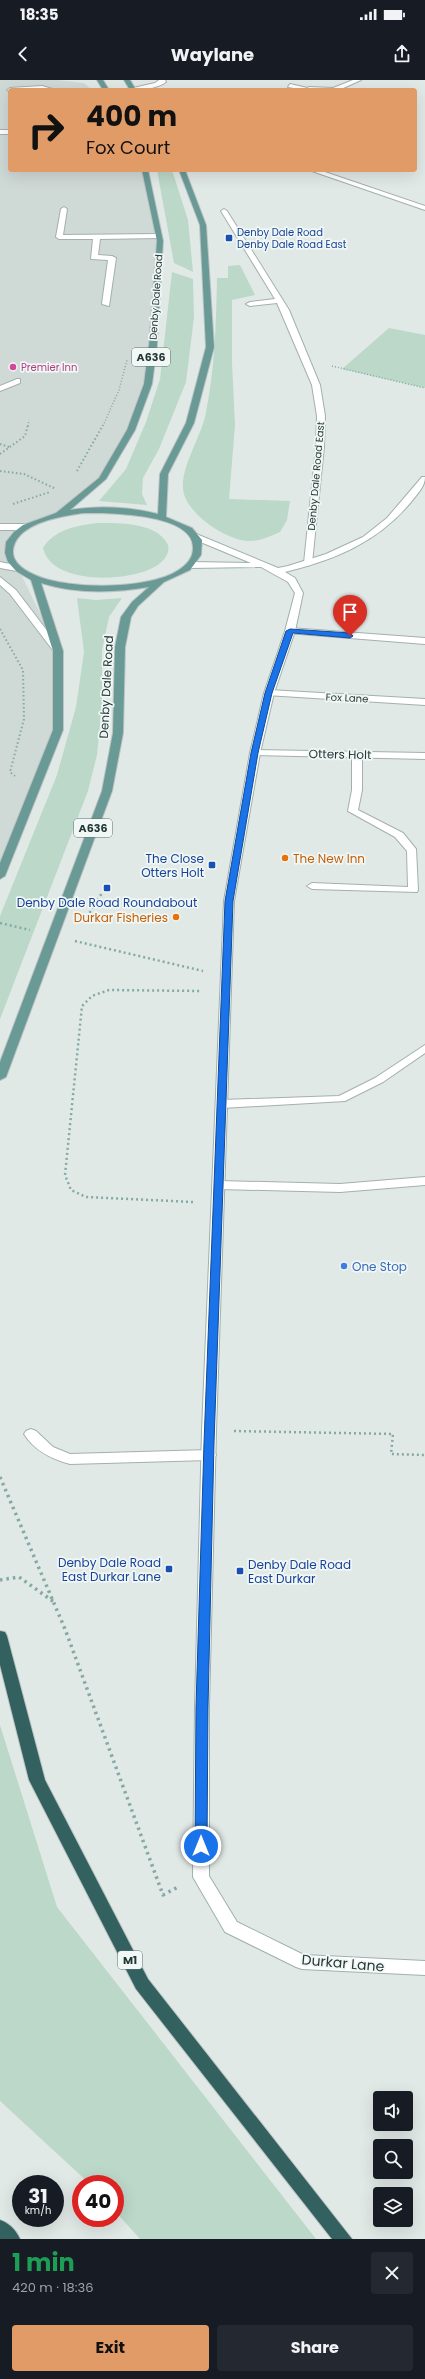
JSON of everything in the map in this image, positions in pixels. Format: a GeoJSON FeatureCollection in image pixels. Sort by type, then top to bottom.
{"type":"FeatureCollection","features":[{"type":"Feature","properties":{"kind":"highway","name":"M1"},"geometry":{"type":"LineString","coordinates":[[0,1636],[37,1780],[142,1984],[342,2239]]}},
{"type":"Feature","properties":{"kind":"highway"},"geometry":{"type":"LineString","coordinates":[[0,2228],[10,2239]]}},
{"type":"Feature","properties":{"kind":"main road","name":"Denby Dale Road"},"geometry":{"type":"LineString","coordinates":[[59,514],[102,479],[131,430],[145,390],[154,329],[159,267],[159,236],[145,172]]}},
{"type":"Feature","properties":{"kind":"main road"},"geometry":{"type":"LineString","coordinates":[[162,517],[164,474],[190,423],[210,347],[203,225],[183,172]]}},
{"type":"Feature","properties":{"kind":"main road","name":"Denby Dale Road"},"geometry":{"type":"LineString","coordinates":[[190,565],[178,574],[161,581],[126,588],[94,590],[62,587],[36,579],[17,568],[9,558],[8,547],[14,536],[26,527],[59,514],[109,510],[162,517],[184,527],[194,536]]}},
{"type":"Feature","properties":{"kind":"main road"},"geometry":{"type":"LineString","coordinates":[[190,565],[197,555],[198,545],[194,536]]}},
{"type":"Feature","properties":{"kind":"main road"},"geometry":{"type":"LineString","coordinates":[[0,876],[58,730],[58,651],[36,579]]}},
{"type":"Feature","properties":{"kind":"main road","name":"Denby Dale Road"},"geometry":{"type":"LineString","coordinates":[[0,1077],[107,791],[118,733],[120,647],[126,616],[135,604],[161,581]]}},
{"type":"Feature","properties":{"kind":"street"},"geometry":{"type":"LineString","coordinates":[[139,88],[156,85],[163,82],[162,80]]}},
{"type":"Feature","properties":{"kind":"street"},"geometry":{"type":"LineString","coordinates":[[339,88],[358,80]]}},
{"type":"Feature","properties":{"kind":"street"},"geometry":{"type":"LineString","coordinates":[[290,86],[302,88]]}},
{"type":"Feature","properties":{"kind":"street"},"geometry":{"type":"LineString","coordinates":[[3,92],[8,91]]}},
{"type":"Feature","properties":{"kind":"street"},"geometry":{"type":"LineString","coordinates":[[318,172],[425,208]]}},
{"type":"Feature","properties":{"kind":"street"},"geometry":{"type":"LineString","coordinates":[[64,209],[59,237],[159,236]]}},
{"type":"Feature","properties":{"kind":"street","name":"Denby Dale Road East"},"geometry":{"type":"LineString","coordinates":[[224,211],[278,301],[285,310],[304,360],[316,385],[321,416],[320,447],[308,563]]}},
{"type":"Feature","properties":{"kind":"street"},"geometry":{"type":"LineString","coordinates":[[97,237],[94,257],[112,258],[106,304]]}},
{"type":"Feature","properties":{"kind":"street"},"geometry":{"type":"LineString","coordinates":[[250,304],[278,301]]}},
{"type":"Feature","properties":{"kind":"street"},"geometry":{"type":"LineString","coordinates":[[0,389],[17,381]]}},
{"type":"Feature","properties":{"kind":"street"},"geometry":{"type":"LineString","coordinates":[[277,571],[308,563],[362,542],[378,531],[392,518],[425,479]]}},
{"type":"Feature","properties":{"kind":"street"},"geometry":{"type":"LineString","coordinates":[[0,527],[26,527]]}},
{"type":"Feature","properties":{"kind":"street"},"geometry":{"type":"LineString","coordinates":[[194,536],[262,566],[277,571],[292,580],[299,593],[290,631],[269,693],[255,753],[229,901],[209,1430],[202,1707],[201,1877]]}},
{"type":"Feature","properties":{"kind":"street"},"geometry":{"type":"LineString","coordinates":[[0,565],[17,568]]}},
{"type":"Feature","properties":{"kind":"street"},"geometry":{"type":"LineString","coordinates":[[190,565],[262,566]]}},
{"type":"Feature","properties":{"kind":"street"},"geometry":{"type":"LineString","coordinates":[[0,580],[13,592],[58,651]]}},
{"type":"Feature","properties":{"kind":"street"},"geometry":{"type":"LineString","coordinates":[[290,631],[425,641]]}},
{"type":"Feature","properties":{"kind":"street","name":"Fox Lane"},"geometry":{"type":"LineString","coordinates":[[269,693],[425,702]]}},
{"type":"Feature","properties":{"kind":"street","name":"Otters Holt"},"geometry":{"type":"LineString","coordinates":[[255,753],[425,756]]}},
{"type":"Feature","properties":{"kind":"street"},"geometry":{"type":"LineString","coordinates":[[312,886],[413,890],[412,851],[399,835],[353,811],[357,790],[357,754]]}},
{"type":"Feature","properties":{"kind":"street"},"geometry":{"type":"LineString","coordinates":[[222,1104],[341,1098],[378,1080],[425,1048]]}},
{"type":"Feature","properties":{"kind":"street"},"geometry":{"type":"LineString","coordinates":[[219,1185],[340,1188],[425,1181]]}},
{"type":"Feature","properties":{"kind":"street"},"geometry":{"type":"LineString","coordinates":[[31,1434],[42,1447],[55,1455],[70,1459],[209,1455]]}},
{"type":"Feature","properties":{"kind":"street","name":"Durkar Lane"},"geometry":{"type":"LineString","coordinates":[[201,1877],[231,1927],[302,1962],[425,1968]]}},
{"type":"Feature","properties":{"kind":"path"},"geometry":{"type":"LineString","coordinates":[[74,476],[100,435],[120,388],[127,357]]}},
{"type":"Feature","properties":{"kind":"path"},"geometry":{"type":"LineString","coordinates":[[304,360],[425,388]]}},
{"type":"Feature","properties":{"kind":"path"},"geometry":{"type":"LineString","coordinates":[[0,454],[25,436],[29,420]]}},
{"type":"Feature","properties":{"kind":"path"},"geometry":{"type":"LineString","coordinates":[[0,444],[10,448]]}},
{"type":"Feature","properties":{"kind":"path"},"geometry":{"type":"LineString","coordinates":[[0,471],[24,474],[57,489],[32,500],[9,505]]}},
{"type":"Feature","properties":{"kind":"path"},"geometry":{"type":"LineString","coordinates":[[0,629],[23,670],[24,719],[10,772],[35,788]]}},
{"type":"Feature","properties":{"kind":"path"},"geometry":{"type":"LineString","coordinates":[[83,922],[102,893]]}},
{"type":"Feature","properties":{"kind":"path"},"geometry":{"type":"LineString","coordinates":[[75,934],[72,940],[226,976]]}},
{"type":"Feature","properties":{"kind":"path"},"geometry":{"type":"LineString","coordinates":[[218,1203],[86,1197],[71,1190],[65,1175],[82,1006],[92,996],[109,990],[226,991]]}},
{"type":"Feature","properties":{"kind":"path"},"geometry":{"type":"LineString","coordinates":[[209,1430],[393,1434],[392,1454],[425,1455]]}},
{"type":"Feature","properties":{"kind":"path"},"geometry":{"type":"LineString","coordinates":[[0,1477],[54,1603],[163,1895],[201,1877]]}},
{"type":"Feature","properties":{"kind":"path"},"geometry":{"type":"LineString","coordinates":[[0,1580],[19,1578],[54,1603]]}},
{"type":"Feature","properties":{"kind":"shaded area"},"geometry":{"type":"Polygon","coordinates":[[[0,80],[57,80],[84,83],[90,88],[8,88],[8,172],[145,172],[160,241],[148,383],[131,430],[102,479],[59,514],[26,527],[8,547],[58,651],[58,730],[0,876],[0,80]]]}},
{"type":"Feature","properties":{"kind":"green space"},"geometry":{"type":"Polygon","coordinates":[[[157,172],[173,172],[188,220],[193,272],[174,263],[157,172]]]}},
{"type":"Feature","properties":{"kind":"green space"},"geometry":{"type":"Polygon","coordinates":[[[240,265],[255,295],[232,300],[232,363],[235,425],[229,499],[290,501],[287,520],[280,532],[256,541],[248,541],[229,536],[208,524],[191,507],[185,498],[183,489],[185,471],[203,425],[211,382],[217,278],[228,278],[228,266],[240,265]]]}},
{"type":"Feature","properties":{"kind":"green space"},"geometry":{"type":"Polygon","coordinates":[[[172,272],[193,279],[194,317],[186,382],[159,449],[143,478],[142,494],[147,505],[99,501],[126,469],[146,422],[160,379],[172,272]]]}},
{"type":"Feature","properties":{"kind":"green space"},"geometry":{"type":"Polygon","coordinates":[[[389,328],[425,335],[425,388],[342,369],[389,328]]]}},
{"type":"Feature","properties":{"kind":"green space"},"geometry":{"type":"Polygon","coordinates":[[[97,523],[135,525],[154,531],[167,543],[167,555],[159,564],[147,570],[131,575],[113,577],[77,575],[61,569],[49,560],[43,548],[54,536],[74,527],[97,523]]]}},
{"type":"Feature","properties":{"kind":"green space"},"geometry":{"type":"Polygon","coordinates":[[[77,598],[96,600],[122,598],[109,617],[102,650],[102,703],[97,755],[88,791],[0,1019],[0,916],[57,775],[76,707],[84,652],[77,598]]]}},
{"type":"Feature","properties":{"kind":"green space"},"geometry":{"type":"Polygon","coordinates":[[[0,1725],[57,1907],[316,2239],[140,2239],[124,2221],[124,2175],[80,2175],[0,2101],[0,1725]]]}},
{"type":"Feature","properties":{"kind":"place","name":"Denby Dale Road Denby Dale Road East"},"geometry":{"type":"Point","coordinates":[229,238]}},
{"type":"Feature","properties":{"kind":"place","name":"Premier Inn"},"geometry":{"type":"Point","coordinates":[13,367]}},
{"type":"Feature","properties":{"kind":"place","name":"The New Inn"},"geometry":{"type":"Point","coordinates":[285,858]}},
{"type":"Feature","properties":{"kind":"place","name":"The Close Otters Holt"},"geometry":{"type":"Point","coordinates":[212,865]}},
{"type":"Feature","properties":{"kind":"place","name":"Denby Dale Road Roundabout"},"geometry":{"type":"Point","coordinates":[107,888]}},
{"type":"Feature","properties":{"kind":"place","name":"Durkar Fisheries"},"geometry":{"type":"Point","coordinates":[176,917]}},
{"type":"Feature","properties":{"kind":"place","name":"One Stop"},"geometry":{"type":"Point","coordinates":[344,1266]}},
{"type":"Feature","properties":{"kind":"place","name":"Denby Dale Road East Durkar Lane"},"geometry":{"type":"Point","coordinates":[169,1569]}},
{"type":"Feature","properties":{"kind":"place","name":"Denby Dale Road East Durkar"},"geometry":{"type":"Point","coordinates":[240,1571]}},
{"type":"Feature","properties":{"kind":"route"},"geometry":{"type":"LineString","coordinates":[[201,1846],[202,1707],[209,1443],[229,901],[255,753],[269,693],[290,631],[350,636]]}}]}
